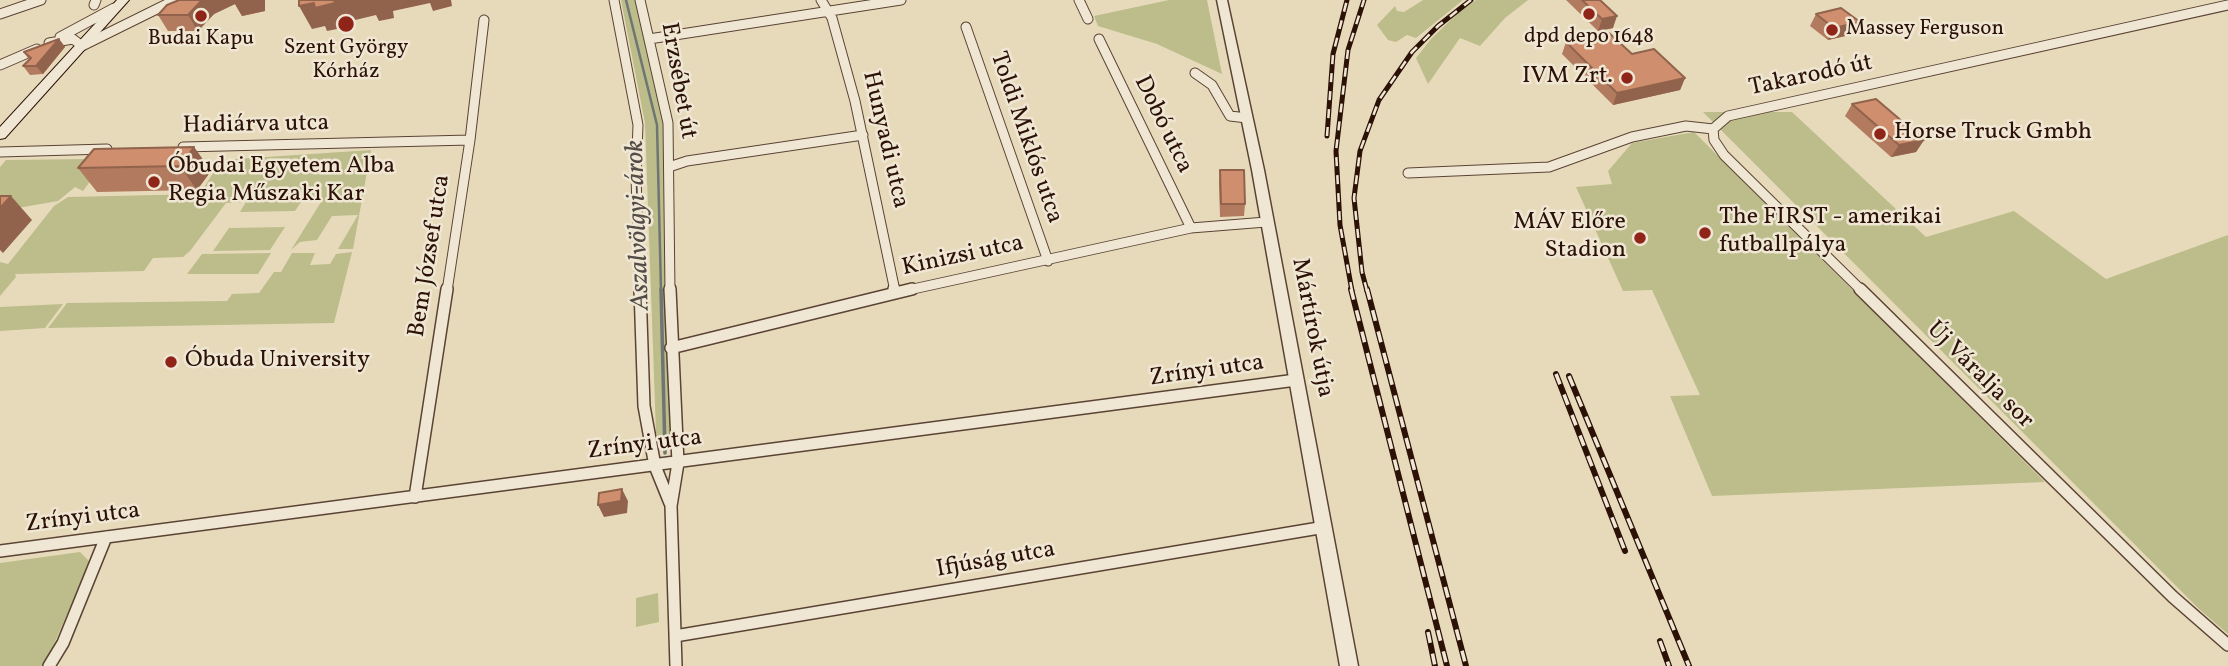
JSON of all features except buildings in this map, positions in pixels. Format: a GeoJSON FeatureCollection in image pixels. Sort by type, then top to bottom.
{"type":"FeatureCollection","features":[{"type":"Feature","properties":{"kind":"main road"},"geometry":{"type":"LineString","coordinates":[[0,135],[120,3]]}},
{"type":"Feature","properties":{"kind":"street"},"geometry":{"type":"LineString","coordinates":[[0,14],[41,0]]}},
{"type":"Feature","properties":{"kind":"street"},"geometry":{"type":"LineString","coordinates":[[49,43],[73,39],[80,41],[82,46],[175,0]]}},
{"type":"Feature","properties":{"kind":"street","name":"Erzsébet út"},"geometry":{"type":"LineString","coordinates":[[614,0],[638,125],[636,177],[644,405],[656,466],[671,506]]}},
{"type":"Feature","properties":{"kind":"street","name":"Erzsébet út"},"geometry":{"type":"LineString","coordinates":[[640,0],[667,115],[671,348],[678,463],[671,506],[676,666]]}},
{"type":"Feature","properties":{"kind":"street","name":"Hunyadi utca"},"geometry":{"type":"LineString","coordinates":[[821,0],[829,9],[863,135],[895,293]]}},
{"type":"Feature","properties":{"kind":"street"},"geometry":{"type":"LineString","coordinates":[[649,39],[803,17],[829,9],[901,0]]}},
{"type":"Feature","properties":{"kind":"street"},"geometry":{"type":"LineString","coordinates":[[1079,0],[1088,19]]}},
{"type":"Feature","properties":{"kind":"street","name":"Mártírok útja"},"geometry":{"type":"LineString","coordinates":[[1222,0],[1325,527],[1349,666]]}},
{"type":"Feature","properties":{"kind":"street"},"geometry":{"type":"LineString","coordinates":[[49,43],[120,3]]}},
{"type":"Feature","properties":{"kind":"street","name":"Takarodó út"},"geometry":{"type":"LineString","coordinates":[[1713,129],[1728,116],[2228,5]]}},
{"type":"Feature","properties":{"kind":"street","name":"Bem József utca"},"geometry":{"type":"LineString","coordinates":[[415,498],[470,141],[484,20]]}},
{"type":"Feature","properties":{"kind":"street"},"geometry":{"type":"LineString","coordinates":[[0,65],[74,34],[117,27]]}},
{"type":"Feature","properties":{"kind":"street","name":"Toldi Miklós utca"},"geometry":{"type":"LineString","coordinates":[[966,27],[1048,261]]}},
{"type":"Feature","properties":{"kind":"street","name":"Dobó utca"},"geometry":{"type":"LineString","coordinates":[[1099,39],[1191,228]]}},
{"type":"Feature","properties":{"kind":"street"},"geometry":{"type":"LineString","coordinates":[[1195,73],[1212,85],[1230,116],[1247,118]]}},
{"type":"Feature","properties":{"kind":"street"},"geometry":{"type":"LineString","coordinates":[[1408,173],[1549,167],[1632,137],[1686,126],[1713,129]]}},
{"type":"Feature","properties":{"kind":"street","name":"Új Váralja sor"},"geometry":{"type":"LineString","coordinates":[[1713,129],[1714,140],[1724,155],[2173,597],[2228,645]]}},
{"type":"Feature","properties":{"kind":"street"},"geometry":{"type":"LineString","coordinates":[[669,167],[863,135]]}},
{"type":"Feature","properties":{"kind":"street","name":"Hadiárva utca"},"geometry":{"type":"LineString","coordinates":[[172,148],[470,141]]}},
{"type":"Feature","properties":{"kind":"street"},"geometry":{"type":"LineString","coordinates":[[0,152],[120,149]]}},
{"type":"Feature","properties":{"kind":"street","name":"Kinizsi utca"},"geometry":{"type":"LineString","coordinates":[[671,348],[895,293],[1191,228],[1266,222]]}},
{"type":"Feature","properties":{"kind":"street","name":"Zrínyi utca"},"geometry":{"type":"LineString","coordinates":[[0,551],[1296,380]]}},
{"type":"Feature","properties":{"kind":"street","name":"Ifjúság utca"},"geometry":{"type":"LineString","coordinates":[[675,636],[1325,527]]}},
{"type":"Feature","properties":{"kind":"street"},"geometry":{"type":"LineString","coordinates":[[49,666],[62,643],[106,537]]}},
{"type":"Feature","properties":{"kind":"green space"},"geometry":{"type":"Polygon","coordinates":[[[621,0],[638,0],[666,117],[675,446],[665,446],[656,433],[645,123],[621,0]]]}},
{"type":"Feature","properties":{"kind":"green space"},"geometry":{"type":"Polygon","coordinates":[[[1169,0],[1207,0],[1222,74],[1157,44],[1098,26],[1094,16],[1169,0]]]}},
{"type":"Feature","properties":{"kind":"green space"},"geometry":{"type":"Polygon","coordinates":[[[1423,0],[1463,0],[1416,38],[1407,35],[1396,42],[1388,40],[1377,25],[1395,6],[1397,11],[1404,12],[1423,0]]]}},
{"type":"Feature","properties":{"kind":"green space"},"geometry":{"type":"Polygon","coordinates":[[[1476,0],[1528,0],[1505,18],[1480,46],[1460,38],[1428,84],[1416,58],[1431,39],[1460,11],[1476,0]]]}},
{"type":"Feature","properties":{"kind":"green space"},"geometry":{"type":"Polygon","coordinates":[[[1703,112],[1792,112],[1926,237],[2014,211],[2106,279],[2228,235],[2228,634],[2199,609],[1703,112]]]}},
{"type":"Feature","properties":{"kind":"green space"},"geometry":{"type":"Polygon","coordinates":[[[1694,132],[2045,482],[1712,496],[1670,396],[1700,395],[1652,290],[1623,291],[1576,187],[1612,184],[1608,171],[1632,143],[1694,132]]]}},
{"type":"Feature","properties":{"kind":"green space"},"geometry":{"type":"Polygon","coordinates":[[[371,150],[353,249],[338,249],[358,215],[332,216],[317,240],[300,242],[291,250],[321,202],[301,202],[295,211],[240,212],[246,202],[226,203],[183,257],[153,258],[144,271],[15,274],[16,277],[0,296],[0,262],[8,264],[54,206],[68,197],[200,194],[221,160],[371,150]]]}},
{"type":"Feature","properties":{"kind":"green space"},"geometry":{"type":"Polygon","coordinates":[[[88,159],[103,164],[83,191],[75,187],[58,201],[0,211],[0,167],[6,160],[88,159]]]}},
{"type":"Feature","properties":{"kind":"green space"},"geometry":{"type":"Polygon","coordinates":[[[285,227],[270,250],[213,251],[229,228],[285,227]]]}},
{"type":"Feature","properties":{"kind":"green space"},"geometry":{"type":"Polygon","coordinates":[[[352,252],[334,323],[48,328],[67,303],[227,301],[232,294],[259,293],[274,272],[281,272],[292,253],[315,253],[310,265],[330,264],[336,254],[352,252]]]}},
{"type":"Feature","properties":{"kind":"green space"},"geometry":{"type":"Polygon","coordinates":[[[271,253],[258,274],[187,274],[202,254],[271,253]]]}},
{"type":"Feature","properties":{"kind":"green space"},"geometry":{"type":"Polygon","coordinates":[[[63,304],[45,328],[0,331],[0,307],[63,304]]]}},
{"type":"Feature","properties":{"kind":"green space"},"geometry":{"type":"Polygon","coordinates":[[[80,552],[90,562],[42,666],[0,666],[0,563],[80,552]]]}},
{"type":"Feature","properties":{"kind":"green space"},"geometry":{"type":"Polygon","coordinates":[[[658,593],[659,622],[636,627],[636,598],[658,593]]]}},
{"type":"Feature","properties":{"kind":"waterway","name":"Aszalvölgyi-árok"},"geometry":{"type":"LineString","coordinates":[[626,0],[657,125],[661,291]]}},
{"type":"Feature","properties":{"kind":"waterway","name":"Aszalvölgyi-árok"},"geometry":{"type":"LineString","coordinates":[[661,289],[665,453]]}},
{"type":"Feature","properties":{"kind":"railway"},"geometry":{"type":"LineString","coordinates":[[1327,136],[1333,54],[1347,0]]}},
{"type":"Feature","properties":{"kind":"railway"},"geometry":{"type":"LineString","coordinates":[[1352,291],[1340,225],[1336,151],[1348,50],[1364,0]]}},
{"type":"Feature","properties":{"kind":"railway"},"geometry":{"type":"LineString","coordinates":[[1367,291],[1362,272],[1354,198],[1360,151],[1379,100],[1412,52],[1438,26],[1471,0]]}},
{"type":"Feature","properties":{"kind":"railway"},"geometry":{"type":"LineString","coordinates":[[1351,289],[1447,666]]}},
{"type":"Feature","properties":{"kind":"railway"},"geometry":{"type":"LineString","coordinates":[[1367,289],[1466,666]]}},
{"type":"Feature","properties":{"kind":"railway"},"geometry":{"type":"LineString","coordinates":[[1556,374],[1625,551]]}},
{"type":"Feature","properties":{"kind":"railway"},"geometry":{"type":"LineString","coordinates":[[1569,376],[1689,666]]}},
{"type":"Feature","properties":{"kind":"railway"},"geometry":{"type":"LineString","coordinates":[[1428,632],[1435,666]]}},
{"type":"Feature","properties":{"kind":"railway"},"geometry":{"type":"LineString","coordinates":[[1660,641],[1669,666]]}},
{"type":"Feature","properties":{"kind":"place","name":"dpd depo 1648"},"geometry":{"type":"Point","coordinates":[1589,14]}},
{"type":"Feature","properties":{"kind":"place","name":"Budai Kapu"},"geometry":{"type":"Point","coordinates":[201,16]}},
{"type":"Feature","properties":{"kind":"place","name":"Szent György Kórház"},"geometry":{"type":"Point","coordinates":[346,24]}},
{"type":"Feature","properties":{"kind":"place","name":"Massey Ferguson"},"geometry":{"type":"Point","coordinates":[1832,30]}},
{"type":"Feature","properties":{"kind":"place","name":"IVM Zrt."},"geometry":{"type":"Point","coordinates":[1627,78]}},
{"type":"Feature","properties":{"kind":"place","name":"Horse Truck Gmbh"},"geometry":{"type":"Point","coordinates":[1880,134]}},
{"type":"Feature","properties":{"kind":"place","name":"Óbudai Egyetem Alba Regia Műszaki Kar"},"geometry":{"type":"Point","coordinates":[154,182]}},
{"type":"Feature","properties":{"kind":"place","name":"The FIRST - amerikai futballpálya"},"geometry":{"type":"Point","coordinates":[1705,233]}},
{"type":"Feature","properties":{"kind":"place","name":"MÁV Előre Stadion"},"geometry":{"type":"Point","coordinates":[1640,238]}},
{"type":"Feature","properties":{"kind":"place","name":"Óbuda University"},"geometry":{"type":"Point","coordinates":[171,362]}}]}
